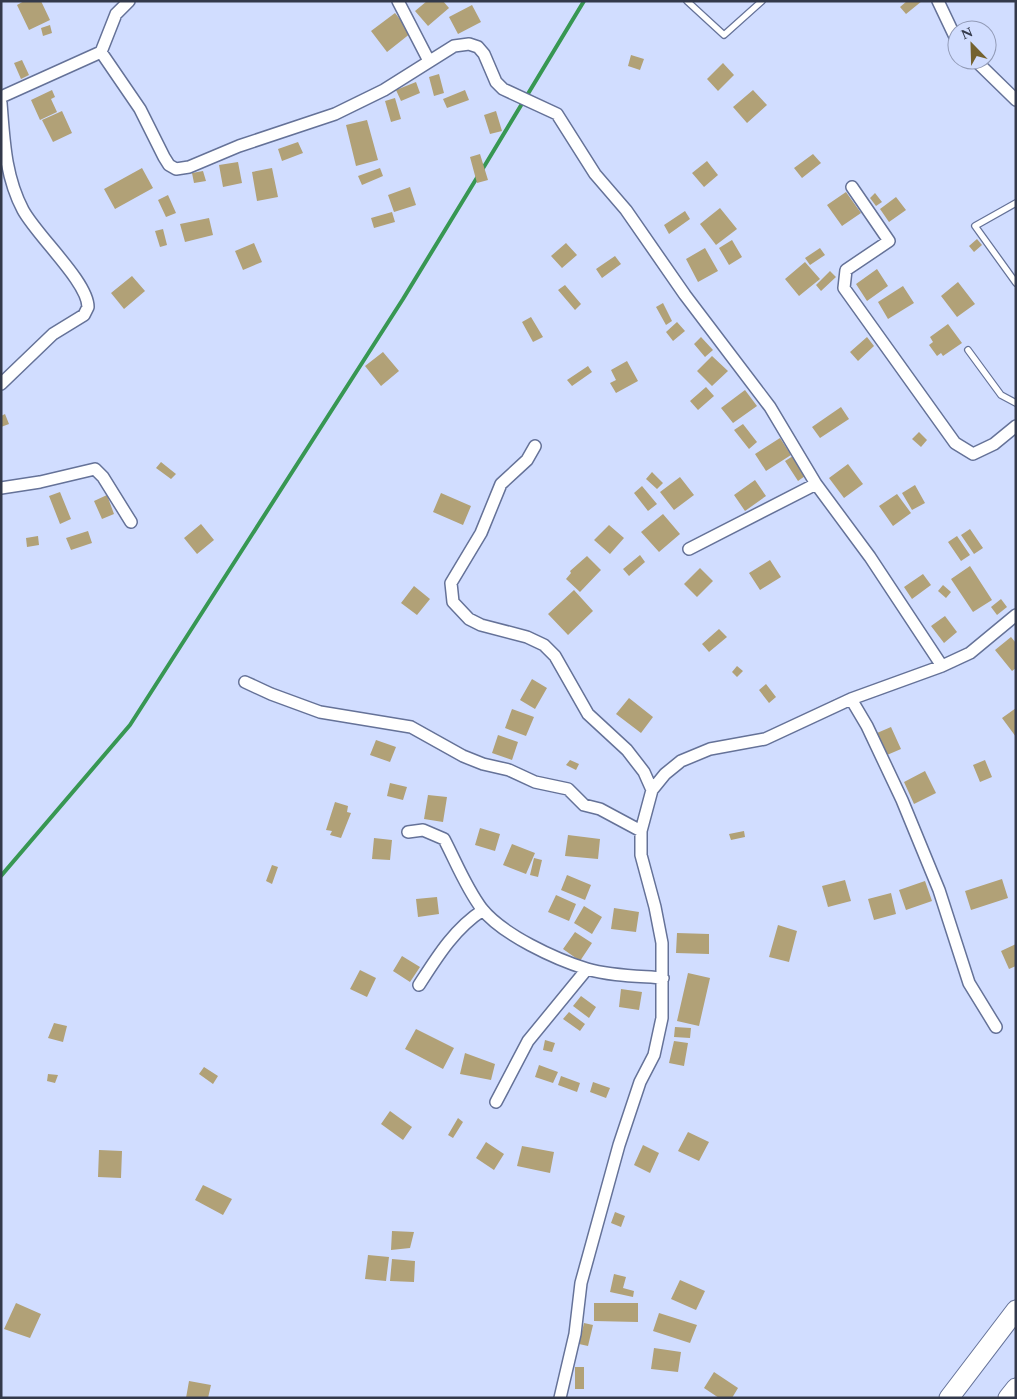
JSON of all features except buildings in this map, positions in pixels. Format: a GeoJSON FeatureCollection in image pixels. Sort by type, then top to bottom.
{"type":"FeatureCollection","features":[{"type":"Feature","properties":{"kind":"highway"},"geometry":{"type":"LineString","coordinates":[[949,1398],[1016,1310]]}},
{"type":"Feature","properties":{"kind":"highway"},"geometry":{"type":"LineString","coordinates":[[1008,1398],[1016,1388]]}},
{"type":"Feature","properties":{"kind":"street"},"geometry":{"type":"LineString","coordinates":[[1,97],[101,52],[116,14],[129,1]]}},
{"type":"Feature","properties":{"kind":"street"},"geometry":{"type":"LineString","coordinates":[[398,1],[429,61]]}},
{"type":"Feature","properties":{"kind":"street"},"geometry":{"type":"LineString","coordinates":[[938,1],[947,20]]}},
{"type":"Feature","properties":{"kind":"street"},"geometry":{"type":"LineString","coordinates":[[101,52],[140,109],[169,165],[176,169],[188,167],[239,146],[335,114],[384,90],[454,46],[469,44],[478,47],[484,54],[496,82],[503,89],[557,114],[562,120],[595,174],[626,210],[685,295],[770,407],[816,484],[870,557],[942,666]]}},
{"type":"Feature","properties":{"kind":"street"},"geometry":{"type":"LineString","coordinates":[[985,70],[1016,100]]}},
{"type":"Feature","properties":{"kind":"street"},"geometry":{"type":"LineString","coordinates":[[1,103],[7,165],[12,185],[24,210],[85,290],[88,307],[84,315],[53,334],[1,384]]}},
{"type":"Feature","properties":{"kind":"street"},"geometry":{"type":"LineString","coordinates":[[852,187],[890,241],[846,270],[844,288],[955,443],[973,454],[994,444],[1016,426]]}},
{"type":"Feature","properties":{"kind":"street"},"geometry":{"type":"LineString","coordinates":[[535,446],[527,460],[501,484],[480,533],[451,583],[453,602],[469,619],[481,625],[527,637],[544,644],[555,656],[588,714],[627,750],[644,772],[652,790]]}},
{"type":"Feature","properties":{"kind":"street"},"geometry":{"type":"LineString","coordinates":[[1,488],[40,482],[95,469],[103,477],[131,522]]}},
{"type":"Feature","properties":{"kind":"street"},"geometry":{"type":"LineString","coordinates":[[688,549],[816,484]]}},
{"type":"Feature","properties":{"kind":"street"},"geometry":{"type":"LineString","coordinates":[[560,1398],[575,1334],[581,1283],[619,1145],[640,1082],[654,1055],[662,1018],[662,943],[655,907],[641,855],[641,831],[652,790],[665,774],[681,761],[710,749],[765,739],[851,699],[942,666],[970,653],[1016,615]]}},
{"type":"Feature","properties":{"kind":"street"},"geometry":{"type":"LineString","coordinates":[[245,682],[320,712],[411,726],[476,761],[509,770],[535,782],[568,789],[584,805],[600,809],[641,831]]}},
{"type":"Feature","properties":{"kind":"street"},"geometry":{"type":"LineString","coordinates":[[851,699],[867,726],[902,800],[939,890],[969,984],[996,1027]]}},
{"type":"Feature","properties":{"kind":"street"},"geometry":{"type":"LineString","coordinates":[[408,832],[423,830],[444,839],[470,892],[483,910],[501,927],[518,939],[587,969],[620,975],[662,978]]}},
{"type":"Feature","properties":{"kind":"street"},"geometry":{"type":"LineString","coordinates":[[419,985],[439,954],[465,922],[483,910]]}},
{"type":"Feature","properties":{"kind":"street"},"geometry":{"type":"LineString","coordinates":[[496,1102],[528,1041],[587,969]]}},
{"type":"Feature","properties":{"kind":"lane"},"geometry":{"type":"LineString","coordinates":[[687,1],[724,35],[762,1]]}},
{"type":"Feature","properties":{"kind":"lane"},"geometry":{"type":"LineString","coordinates":[[1016,203],[975,226],[1016,283]]}},
{"type":"Feature","properties":{"kind":"lane"},"geometry":{"type":"LineString","coordinates":[[968,350],[1001,395],[1016,403]]}},
{"type":"Feature","properties":{"kind":"waterway"},"geometry":{"type":"LineString","coordinates":[[482,170],[584,1]]}},
{"type":"Feature","properties":{"kind":"waterway"},"geometry":{"type":"LineString","coordinates":[[1,876],[130,725],[403,299],[478,176]]}}]}
